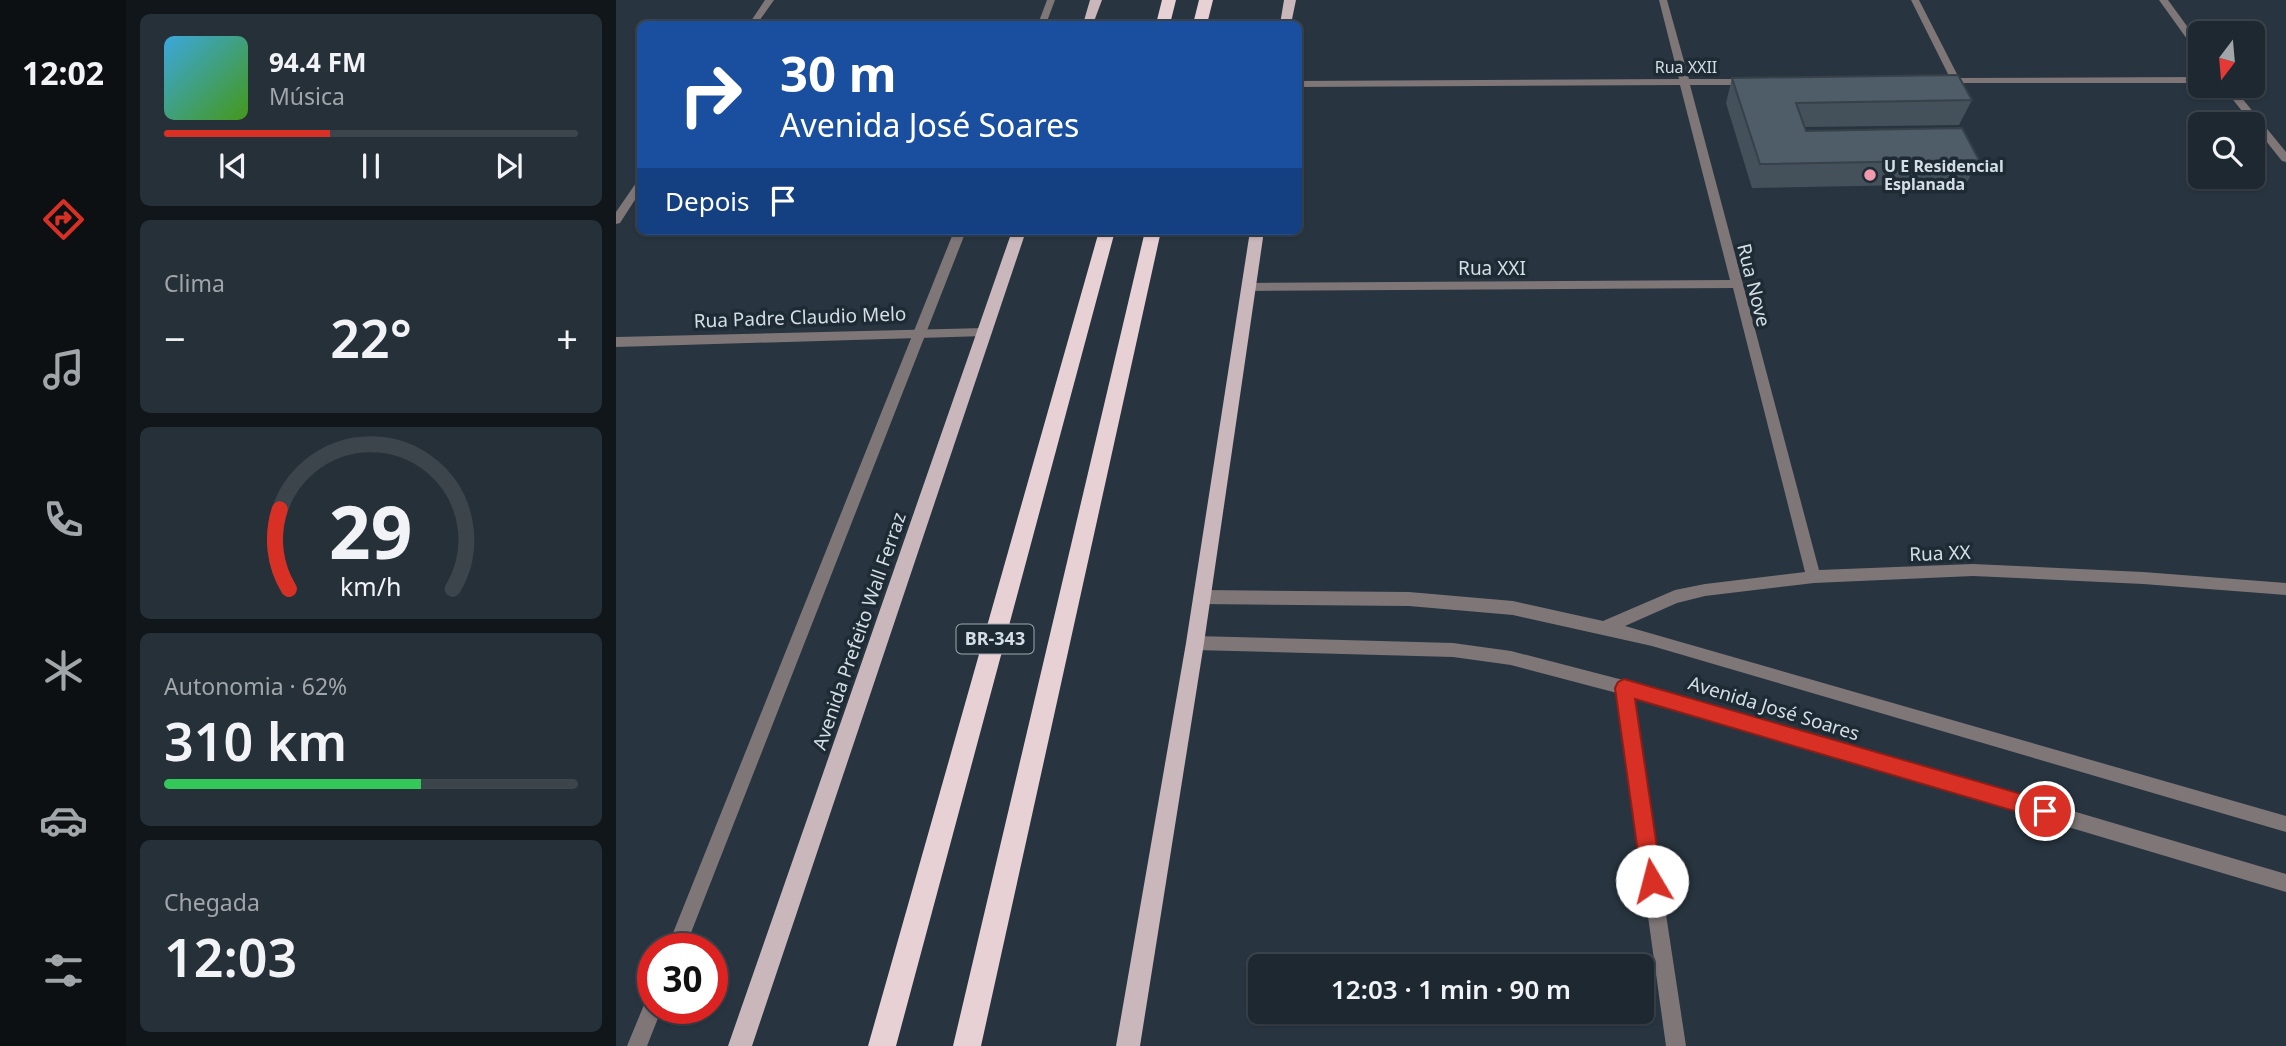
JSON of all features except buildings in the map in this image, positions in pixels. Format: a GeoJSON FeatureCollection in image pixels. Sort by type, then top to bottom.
{"type":"FeatureCollection","features":[{"type":"Feature","properties":{"kind":"highway"},"geometry":{"type":"LineString","coordinates":[[1164,21],[1169,0]]}},
{"type":"Feature","properties":{"kind":"highway"},"geometry":{"type":"LineString","coordinates":[[1201,21],[1206,0]]}},
{"type":"Feature","properties":{"kind":"highway","name":"BR-343"},"geometry":{"type":"LineString","coordinates":[[882,1046],[1106,235]]}},
{"type":"Feature","properties":{"kind":"highway","name":"BR-343"},"geometry":{"type":"LineString","coordinates":[[967,1046],[1152,235]]}},
{"type":"Feature","properties":{"kind":"main road"},"geometry":{"type":"LineString","coordinates":[[1089,21],[1096,0]]}},
{"type":"Feature","properties":{"kind":"main road"},"geometry":{"type":"LineString","coordinates":[[1286,21],[1290,0]]}},
{"type":"Feature","properties":{"kind":"main road","name":"Avenida Prefeito Wall Ferraz"},"geometry":{"type":"LineString","coordinates":[[740,1046],[1017,235]]}},
{"type":"Feature","properties":{"kind":"main road"},"geometry":{"type":"LineString","coordinates":[[1128,1046],[1195,643],[1256,235]]}},
{"type":"Feature","properties":{"kind":"street"},"geometry":{"type":"LineString","coordinates":[[755,21],[770,0]]}},
{"type":"Feature","properties":{"kind":"street"},"geometry":{"type":"LineString","coordinates":[[1043,21],[1051,0]]}},
{"type":"Feature","properties":{"kind":"street","name":"Rua Nove"},"geometry":{"type":"LineString","coordinates":[[1664,0],[1687,83],[1735,284],[1814,577]]}},
{"type":"Feature","properties":{"kind":"street"},"geometry":{"type":"LineString","coordinates":[[1915,0],[1956,81]]}},
{"type":"Feature","properties":{"kind":"street"},"geometry":{"type":"LineString","coordinates":[[2163,0],[2188,34]]}},
{"type":"Feature","properties":{"kind":"street"},"geometry":{"type":"LineString","coordinates":[[1929,81],[2188,80]]}},
{"type":"Feature","properties":{"kind":"street","name":"Rua XXII"},"geometry":{"type":"LineString","coordinates":[[1302,84],[1768,82]]}},
{"type":"Feature","properties":{"kind":"street"},"geometry":{"type":"LineString","coordinates":[[2237,98],[2286,159]]}},
{"type":"Feature","properties":{"kind":"street"},"geometry":{"type":"LineString","coordinates":[[616,220],[637,189]]}},
{"type":"Feature","properties":{"kind":"street"},"geometry":{"type":"LineString","coordinates":[[682,933],[958,235]]}},
{"type":"Feature","properties":{"kind":"street","name":"Rua XXI"},"geometry":{"type":"LineString","coordinates":[[1249,288],[1735,284]]}},
{"type":"Feature","properties":{"kind":"street","name":"Rua Padre Claudio Melo"},"geometry":{"type":"LineString","coordinates":[[616,342],[985,332]]}},
{"type":"Feature","properties":{"kind":"street","name":"Rua XX"},"geometry":{"type":"LineString","coordinates":[[1604,628],[1675,597],[1705,590],[1814,577],[1973,570],[2143,578],[2286,589]]}},
{"type":"Feature","properties":{"kind":"street","name":"Avenida José Soares"},"geometry":{"type":"LineString","coordinates":[[1202,597],[1409,599],[1513,608],[1652,639],[2286,824]]}},
{"type":"Feature","properties":{"kind":"street","name":"Avenida José Soares"},"geometry":{"type":"LineString","coordinates":[[1195,643],[1452,650],[1511,659],[1624,688],[2286,883]]}},
{"type":"Feature","properties":{"kind":"street"},"geometry":{"type":"LineString","coordinates":[[1624,688],[1676,1046]]}},
{"type":"Feature","properties":{"kind":"street"},"geometry":{"type":"LineString","coordinates":[[637,1046],[646,1024]]}},
{"type":"Feature","properties":{"kind":"place","name":"U E Residencial Esplanada"},"geometry":{"type":"Point","coordinates":[1870,175]}},
{"type":"Feature","properties":{"kind":"route"},"geometry":{"type":"LineString","coordinates":[[1652,881],[1624,688],[2045,811]]}}]}
